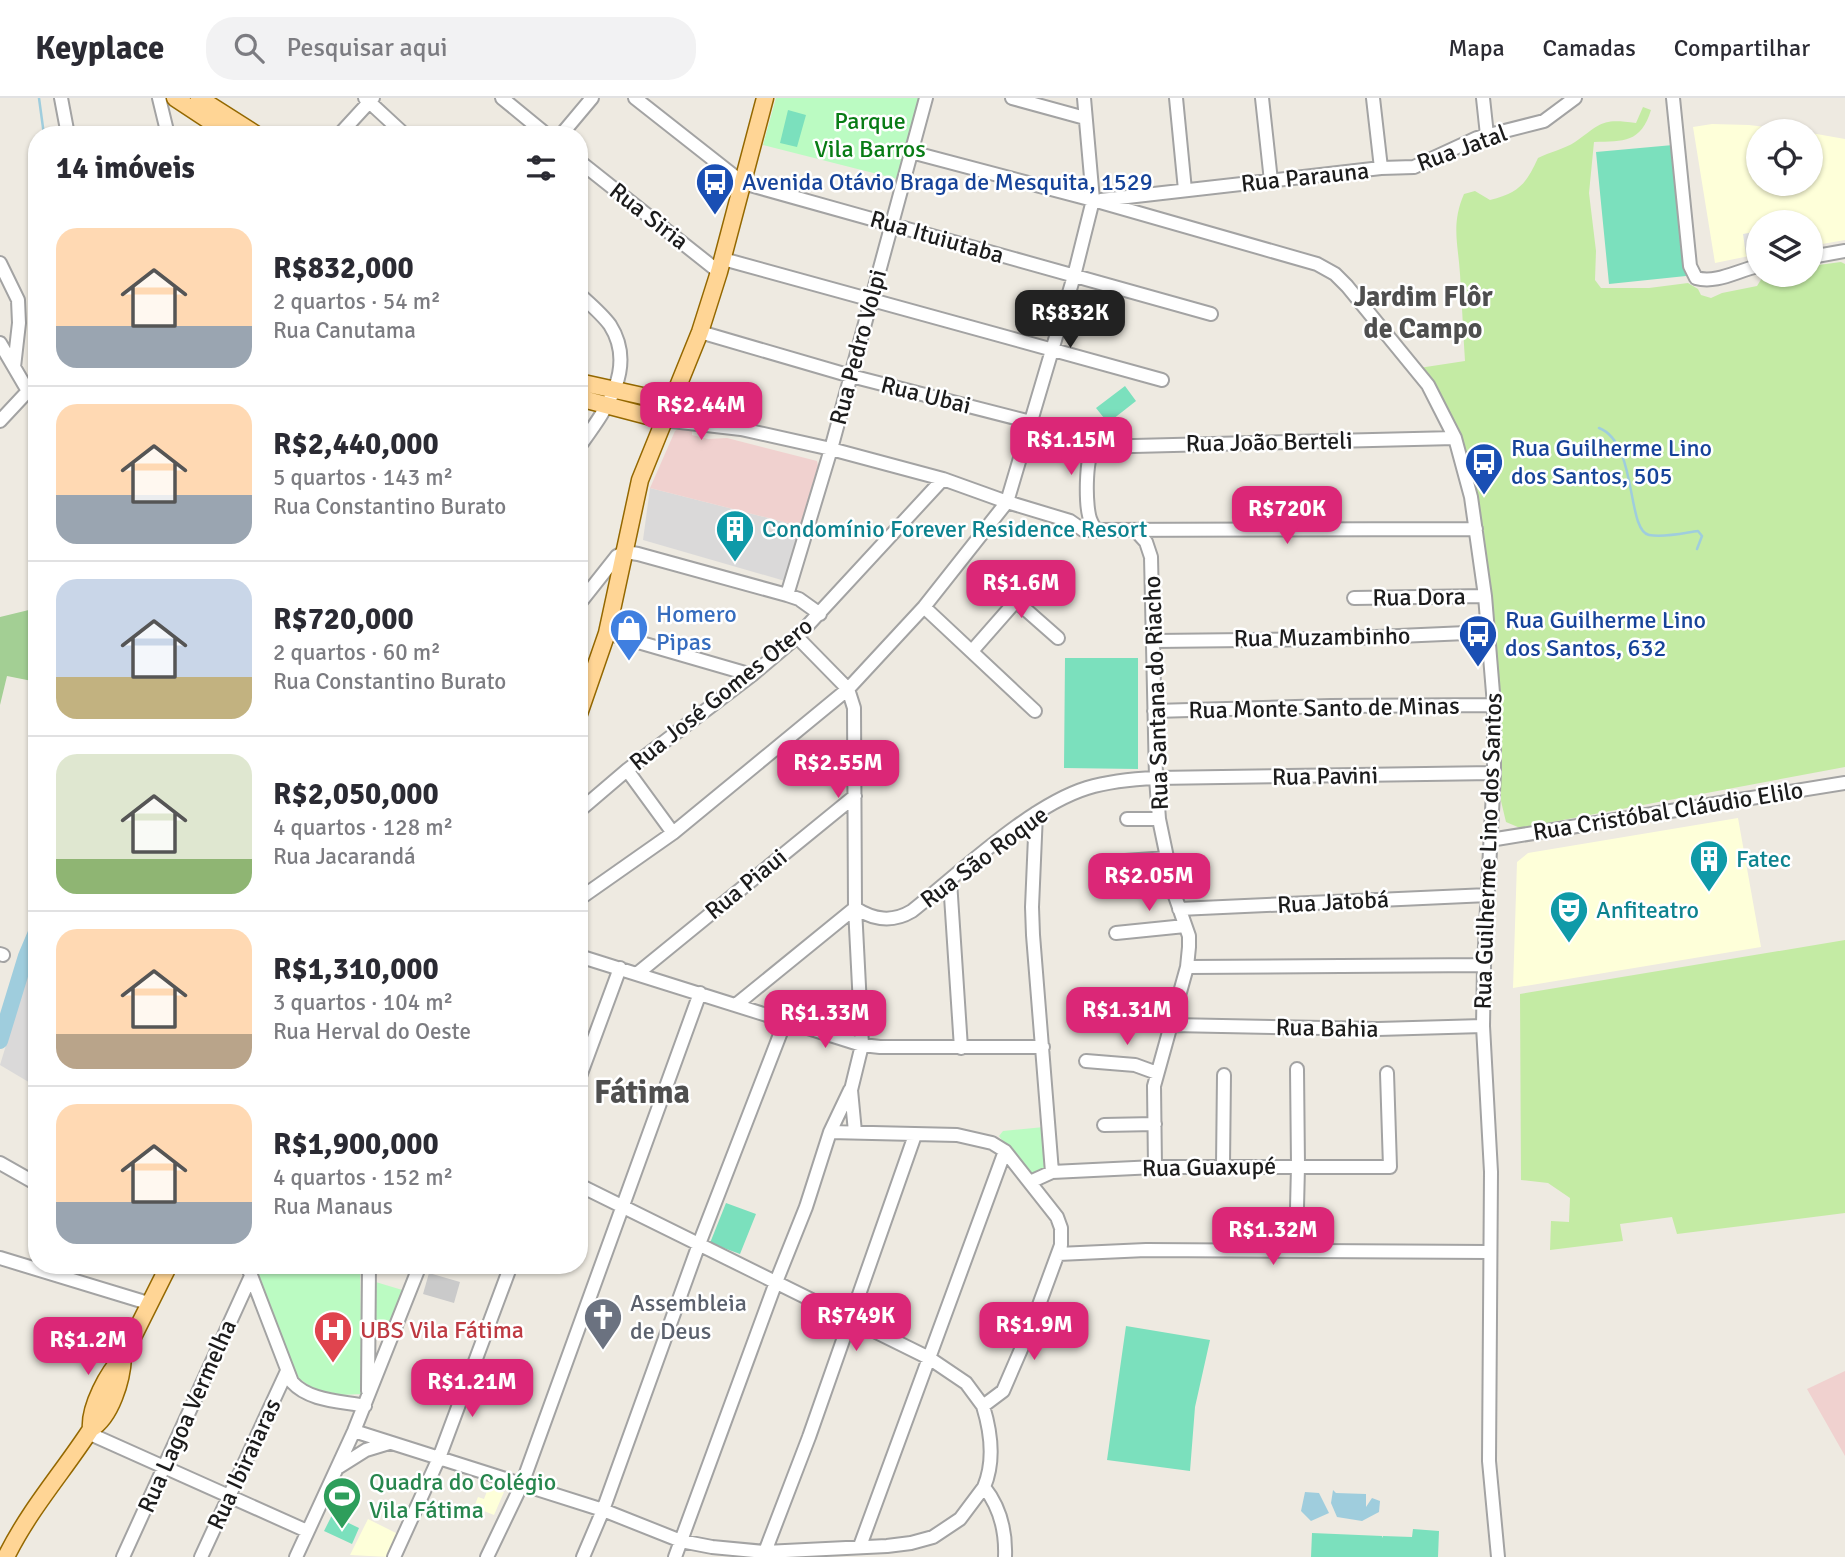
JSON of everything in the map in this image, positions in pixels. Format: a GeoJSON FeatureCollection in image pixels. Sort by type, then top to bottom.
{"type":"FeatureCollection","features":[{"type":"Feature","properties":{"kind":"main road"},"geometry":{"type":"LineString","coordinates":[[199,98],[243,126]]}},
{"type":"Feature","properties":{"kind":"main road"},"geometry":{"type":"LineString","coordinates":[[588,688],[607,633],[635,497],[670,402],[700,332],[744,183],[765,98]]}},
{"type":"Feature","properties":{"kind":"main road"},"geometry":{"type":"LineString","coordinates":[[178,100],[217,126]]}},
{"type":"Feature","properties":{"kind":"main road"},"geometry":{"type":"LineString","coordinates":[[588,384],[670,402]]}},
{"type":"Feature","properties":{"kind":"main road"},"geometry":{"type":"LineString","coordinates":[[588,400],[663,420]]}},
{"type":"Feature","properties":{"kind":"main road"},"geometry":{"type":"LineString","coordinates":[[6,1557],[25,1520],[89,1431],[101,1423],[122,1373],[123,1357],[164,1274]]}},
{"type":"Feature","properties":{"kind":"street"},"geometry":{"type":"LineString","coordinates":[[61,98],[66,126]]}},
{"type":"Feature","properties":{"kind":"street"},"geometry":{"type":"LineString","coordinates":[[159,98],[166,126]]}},
{"type":"Feature","properties":{"kind":"street"},"geometry":{"type":"LineString","coordinates":[[502,98],[536,126]]}},
{"type":"Feature","properties":{"kind":"street"},"geometry":{"type":"LineString","coordinates":[[569,126],[592,98]]}},
{"type":"Feature","properties":{"kind":"street"},"geometry":{"type":"LineString","coordinates":[[635,98],[744,183]]}},
{"type":"Feature","properties":{"kind":"street","name":"Rua Pedro Volpi"},"geometry":{"type":"LineString","coordinates":[[787,595],[831,449],[926,98]]}},
{"type":"Feature","properties":{"kind":"street"},"geometry":{"type":"LineString","coordinates":[[1012,98],[1085,118]]}},
{"type":"Feature","properties":{"kind":"street"},"geometry":{"type":"LineString","coordinates":[[588,893],[673,833],[848,689],[924,607],[1007,502],[1093,200],[1084,98]]}},
{"type":"Feature","properties":{"kind":"street"},"geometry":{"type":"LineString","coordinates":[[1176,98],[1185,190]]}},
{"type":"Feature","properties":{"kind":"street"},"geometry":{"type":"LineString","coordinates":[[1262,98],[1271,181]]}},
{"type":"Feature","properties":{"kind":"street","name":"Rua Parauna"},"geometry":{"type":"LineString","coordinates":[[1093,200],[1381,168],[1373,98]]}},
{"type":"Feature","properties":{"kind":"street"},"geometry":{"type":"LineString","coordinates":[[1483,98],[1488,135]]}},
{"type":"Feature","properties":{"kind":"street"},"geometry":{"type":"LineString","coordinates":[[1673,98],[1690,266],[1696,278],[1713,280],[1746,268]]}},
{"type":"Feature","properties":{"kind":"street"},"geometry":{"type":"LineString","coordinates":[[346,126],[369,99],[395,126]]}},
{"type":"Feature","properties":{"kind":"street","name":"Rua Jatal"},"geometry":{"type":"LineString","coordinates":[[1381,168],[1414,167],[1488,135],[1544,121],[1573,99]]}},
{"type":"Feature","properties":{"kind":"street"},"geometry":{"type":"LineString","coordinates":[[168,126],[178,100]]}},
{"type":"Feature","properties":{"kind":"street","name":"Rua Guilherme Lino dos Santos"},"geometry":{"type":"LineString","coordinates":[[911,152],[1093,200],[1317,264],[1335,274],[1347,286],[1428,385],[1455,438],[1471,497],[1476,529],[1489,632],[1494,705],[1494,773],[1483,1026],[1491,1172],[1489,1461],[1498,1557]]}},
{"type":"Feature","properties":{"kind":"street","name":"Rua Siria"},"geometry":{"type":"LineString","coordinates":[[588,168],[721,265]]}},
{"type":"Feature","properties":{"kind":"street","name":"Rua Ituiutaba"},"geometry":{"type":"LineString","coordinates":[[744,183],[1211,314]]}},
{"type":"Feature","properties":{"kind":"street"},"geometry":{"type":"LineString","coordinates":[[1155,218],[1153,205],[1159,194]]}},
{"type":"Feature","properties":{"kind":"street"},"geometry":{"type":"LineString","coordinates":[[1823,255],[1845,251]]}},
{"type":"Feature","properties":{"kind":"street"},"geometry":{"type":"LineString","coordinates":[[0,263],[18,300],[19,323],[14,367]]}},
{"type":"Feature","properties":{"kind":"street"},"geometry":{"type":"LineString","coordinates":[[721,265],[871,300],[1162,380]]}},
{"type":"Feature","properties":{"kind":"street"},"geometry":{"type":"LineString","coordinates":[[588,304],[610,325],[621,356],[615,390],[608,406],[588,434]]}},
{"type":"Feature","properties":{"kind":"street","name":"Rua Ubai"},"geometry":{"type":"LineString","coordinates":[[700,332],[851,376],[1031,422]]}},
{"type":"Feature","properties":{"kind":"street"},"geometry":{"type":"LineString","coordinates":[[0,343],[28,384]]}},
{"type":"Feature","properties":{"kind":"street"},"geometry":{"type":"LineString","coordinates":[[0,421],[14,404],[28,394]]}},
{"type":"Feature","properties":{"kind":"street"},"geometry":{"type":"LineString","coordinates":[[670,402],[732,423],[741,429]]}},
{"type":"Feature","properties":{"kind":"street"},"geometry":{"type":"LineString","coordinates":[[663,420],[741,429],[943,478],[1007,502],[1070,521],[1083,530],[1476,529]]}},
{"type":"Feature","properties":{"kind":"street","name":"Rua João Berteli"},"geometry":{"type":"LineString","coordinates":[[1098,531],[1090,520],[1087,458],[1092,448],[1101,445],[1455,438]]}},
{"type":"Feature","properties":{"kind":"street","name":"Rua José Gomes Otero"},"geometry":{"type":"LineString","coordinates":[[588,803],[626,770],[752,675],[797,636],[943,478]]}},
{"type":"Feature","properties":{"kind":"street"},"geometry":{"type":"LineString","coordinates":[[1070,521],[1080,517],[1087,496]]}},
{"type":"Feature","properties":{"kind":"street","name":"Rua Santana do Riacho"},"geometry":{"type":"LineString","coordinates":[[1135,530],[1146,542],[1151,557]]}},
{"type":"Feature","properties":{"kind":"street","name":"Rua Santana do Riacho"},"geometry":{"type":"LineString","coordinates":[[1155,1167],[1153,1098],[1157,1073],[1187,967],[1189,936],[1178,909],[1167,858],[1159,819],[1156,778],[1151,557],[1154,542],[1166,530]]}},
{"type":"Feature","properties":{"kind":"street"},"geometry":{"type":"LineString","coordinates":[[616,595],[589,590],[617,556],[625,552],[787,595],[811,606],[820,614]]}},
{"type":"Feature","properties":{"kind":"street"},"geometry":{"type":"LineString","coordinates":[[972,651],[1045,568]]}},
{"type":"Feature","properties":{"kind":"street","name":"Rua Dora"},"geometry":{"type":"LineString","coordinates":[[1354,598],[1485,596]]}},
{"type":"Feature","properties":{"kind":"street"},"geometry":{"type":"LineString","coordinates":[[1016,601],[1058,638]]}},
{"type":"Feature","properties":{"kind":"street"},"geometry":{"type":"LineString","coordinates":[[924,607],[1035,711]]}},
{"type":"Feature","properties":{"kind":"street","name":"Rua Muzambinho"},"geometry":{"type":"LineString","coordinates":[[1154,640],[1331,639],[1489,632]]}},
{"type":"Feature","properties":{"kind":"street"},"geometry":{"type":"LineString","coordinates":[[607,633],[752,675]]}},
{"type":"Feature","properties":{"kind":"street"},"geometry":{"type":"LineString","coordinates":[[675,1557],[806,1207],[830,1132],[851,1090],[862,1045],[855,908],[854,708],[848,689],[797,636]]}},
{"type":"Feature","properties":{"kind":"street","name":"Rua Monte Santo de Minas"},"geometry":{"type":"LineString","coordinates":[[1154,711],[1494,705]]}},
{"type":"Feature","properties":{"kind":"street"},"geometry":{"type":"LineString","coordinates":[[626,770],[673,833]]}},
{"type":"Feature","properties":{"kind":"street","name":"Rua Pavini"},"geometry":{"type":"LineString","coordinates":[[1156,778],[1494,773]]}},
{"type":"Feature","properties":{"kind":"street","name":"Rua São Roque"},"geometry":{"type":"LineString","coordinates":[[855,908],[873,918],[901,918],[1036,813],[1085,789],[1129,779],[1156,778]]}},
{"type":"Feature","properties":{"kind":"street","name":"Rua Cristóbal Cláudio Elilo"},"geometry":{"type":"LineString","coordinates":[[1490,840],[1845,783]]}},
{"type":"Feature","properties":{"kind":"street","name":"Rua Piaui"},"geometry":{"type":"LineString","coordinates":[[638,973],[855,796]]}},
{"type":"Feature","properties":{"kind":"street"},"geometry":{"type":"LineString","coordinates":[[1036,813],[1032,907],[1052,1172]]}},
{"type":"Feature","properties":{"kind":"street"},"geometry":{"type":"LineString","coordinates":[[1127,820],[1159,819]]}},
{"type":"Feature","properties":{"kind":"street"},"geometry":{"type":"LineString","coordinates":[[1097,863],[1167,858]]}},
{"type":"Feature","properties":{"kind":"street"},"geometry":{"type":"LineString","coordinates":[[950,881],[961,1048]]}},
{"type":"Feature","properties":{"kind":"street","name":"Rua Jatobá"},"geometry":{"type":"LineString","coordinates":[[1178,909],[1488,895]]}},
{"type":"Feature","properties":{"kind":"street"},"geometry":{"type":"LineString","coordinates":[[737,1004],[855,908]]}},
{"type":"Feature","properties":{"kind":"street"},"geometry":{"type":"LineString","coordinates":[[1116,933],[1185,926]]}},
{"type":"Feature","properties":{"kind":"street"},"geometry":{"type":"LineString","coordinates":[[588,959],[862,1045],[961,1048],[1043,1046]]}},
{"type":"Feature","properties":{"kind":"street"},"geometry":{"type":"LineString","coordinates":[[1187,967],[1484,965]]}},
{"type":"Feature","properties":{"kind":"street"},"geometry":{"type":"LineString","coordinates":[[588,1055],[620,968]]}},
{"type":"Feature","properties":{"kind":"street"},"geometry":{"type":"LineString","coordinates":[[487,1557],[522,1484],[700,992]]}},
{"type":"Feature","properties":{"kind":"street"},"geometry":{"type":"LineString","coordinates":[[583,1557],[603,1510],[699,1244],[786,1019]]}},
{"type":"Feature","properties":{"kind":"street","name":"Rua Bahia"},"geometry":{"type":"LineString","coordinates":[[1171,1025],[1378,1030],[1483,1026]]}},
{"type":"Feature","properties":{"kind":"street"},"geometry":{"type":"LineString","coordinates":[[1086,1061],[1142,1066],[1157,1073]]}},
{"type":"Feature","properties":{"kind":"street"},"geometry":{"type":"LineString","coordinates":[[1296,1251],[1297,1069]]}},
{"type":"Feature","properties":{"kind":"street","name":"Rua Guaxupé"},"geometry":{"type":"LineString","coordinates":[[1030,1182],[1052,1172],[1155,1167],[1390,1167],[1387,1073]]}},
{"type":"Feature","properties":{"kind":"street"},"geometry":{"type":"LineString","coordinates":[[1223,1165],[1224,1076]]}},
{"type":"Feature","properties":{"kind":"street"},"geometry":{"type":"LineString","coordinates":[[851,1090],[855,1132]]}},
{"type":"Feature","properties":{"kind":"street"},"geometry":{"type":"LineString","coordinates":[[1104,1125],[1154,1124]]}},
{"type":"Feature","properties":{"kind":"street"},"geometry":{"type":"LineString","coordinates":[[830,1132],[957,1135],[992,1143],[1005,1151],[1057,1217],[1062,1228],[1058,1254],[1032,1324],[1007,1384],[999,1396],[983,1406]]}},
{"type":"Feature","properties":{"kind":"street"},"geometry":{"type":"LineString","coordinates":[[764,1555],[915,1135]]}},
{"type":"Feature","properties":{"kind":"street"},"geometry":{"type":"LineString","coordinates":[[860,1546],[1005,1151]]}},
{"type":"Feature","properties":{"kind":"street"},"geometry":{"type":"LineString","coordinates":[[0,1163],[28,1179]]}},
{"type":"Feature","properties":{"kind":"street"},"geometry":{"type":"LineString","coordinates":[[354,1431],[603,1510],[681,1541],[764,1555],[829,1553],[860,1546],[911,1543],[933,1537],[960,1519],[984,1487],[989,1471],[991,1447],[983,1406],[965,1383],[929,1357],[588,1189]]}},
{"type":"Feature","properties":{"kind":"street"},"geometry":{"type":"LineString","coordinates":[[1058,1254],[1146,1250],[1489,1252]]}},
{"type":"Feature","properties":{"kind":"street"},"geometry":{"type":"LineString","coordinates":[[0,1258],[28,1267]]}},
{"type":"Feature","properties":{"kind":"street"},"geometry":{"type":"LineString","coordinates":[[53,1274],[148,1303]]}},
{"type":"Feature","properties":{"kind":"street","name":"Rua Lagoa Vermelha"},"geometry":{"type":"LineString","coordinates":[[123,1557],[247,1274]]}},
{"type":"Feature","properties":{"kind":"street"},"geometry":{"type":"LineString","coordinates":[[251,1274],[287,1371],[300,1390],[310,1395],[366,1402]]}},
{"type":"Feature","properties":{"kind":"street"},"geometry":{"type":"LineString","coordinates":[[366,1402],[369,1274]]}},
{"type":"Feature","properties":{"kind":"street"},"geometry":{"type":"LineString","coordinates":[[296,1557],[339,1467],[417,1274]]}},
{"type":"Feature","properties":{"kind":"street"},"geometry":{"type":"LineString","coordinates":[[394,1557],[439,1458],[508,1274]]}},
{"type":"Feature","properties":{"kind":"street"},"geometry":{"type":"LineString","coordinates":[[368,1329],[377,1338],[387,1338],[394,1333]]}},
{"type":"Feature","properties":{"kind":"street","name":"Rua Ibiraiaras"},"geometry":{"type":"LineString","coordinates":[[201,1557],[287,1371]]}},
{"type":"Feature","properties":{"kind":"street"},"geometry":{"type":"LineString","coordinates":[[89,1431],[307,1531]]}},
{"type":"Feature","properties":{"kind":"street"},"geometry":{"type":"LineString","coordinates":[[339,1467],[366,1450],[389,1443]]}},
{"type":"Feature","properties":{"kind":"street"},"geometry":{"type":"LineString","coordinates":[[984,1487],[1000,1516],[1005,1557]]}},
{"type":"Feature","properties":{"kind":"shaded area"},"geometry":{"type":"Polygon","coordinates":[[[1712,124],[1746,125],[1746,196],[1823,196],[1823,135],[1845,139],[1845,240],[1823,244],[1823,210],[1746,210],[1746,257],[1715,263],[1693,127],[1712,124]]]}},
{"type":"Feature","properties":{"kind":"shaded area"},"geometry":{"type":"Polygon","coordinates":[[[1746,233],[1746,255],[1743,234],[1746,233]]]}},
{"type":"Feature","properties":{"kind":"shaded area"},"geometry":{"type":"Polygon","coordinates":[[[679,428],[692,429],[692,435],[708,439],[727,438],[817,461],[818,466],[800,526],[650,488],[675,431],[679,428]]]}},
{"type":"Feature","properties":{"kind":"shaded area"},"geometry":{"type":"Polygon","coordinates":[[[650,488],[800,526],[785,581],[643,540],[650,488]]]}},
{"type":"Feature","properties":{"kind":"shaded area"},"geometry":{"type":"Polygon","coordinates":[[[1738,818],[1761,947],[1513,988],[1517,862],[1528,853],[1738,818]]]}},
{"type":"Feature","properties":{"kind":"shaded area"},"geometry":{"type":"Polygon","coordinates":[[[28,973],[28,1082],[0,1065],[28,973]]]}},
{"type":"Feature","properties":{"kind":"shaded area"},"geometry":{"type":"Polygon","coordinates":[[[429,1274],[460,1282],[454,1303],[423,1294],[429,1274]]]}},
{"type":"Feature","properties":{"kind":"shaded area"},"geometry":{"type":"Polygon","coordinates":[[[1845,1371],[1845,1456],[1807,1389],[1845,1371]]]}},
{"type":"Feature","properties":{"kind":"shaded area"},"geometry":{"type":"Polygon","coordinates":[[[489,1486],[504,1492],[494,1515],[474,1507],[478,1497],[484,1499],[489,1486]]]}},
{"type":"Feature","properties":{"kind":"shaded area"},"geometry":{"type":"Polygon","coordinates":[[[368,1519],[400,1535],[389,1557],[350,1555],[368,1519]]]}},
{"type":"Feature","properties":{"kind":"green space","name":"Parque Vila Barros"},"geometry":{"type":"Polygon","coordinates":[[[776,98],[920,98],[897,179],[763,145],[776,98]]]}},
{"type":"Feature","properties":{"kind":"green space"},"geometry":{"type":"Polygon","coordinates":[[[1643,107],[1651,110],[1642,129],[1630,138],[1594,142],[1589,193],[1596,251],[1595,280],[1601,288],[1649,288],[1688,283],[1698,289],[1701,295],[1711,298],[1752,287],[1823,287],[1823,264],[1845,264],[1845,767],[1520,828],[1506,822],[1501,801],[1501,714],[1481,520],[1466,455],[1448,413],[1419,368],[1465,361],[1456,234],[1464,194],[1475,191],[1490,200],[1508,194],[1530,175],[1538,158],[1571,144],[1602,124],[1616,121],[1636,123],[1643,107]]]}},
{"type":"Feature","properties":{"kind":"green space"},"geometry":{"type":"Polygon","coordinates":[[[788,110],[806,115],[797,147],[780,143],[788,110]]]}},
{"type":"Feature","properties":{"kind":"green space"},"geometry":{"type":"Polygon","coordinates":[[[1673,145],[1686,276],[1609,284],[1596,152],[1673,145]]]}},
{"type":"Feature","properties":{"kind":"green space"},"geometry":{"type":"Polygon","coordinates":[[[1125,386],[1136,401],[1108,423],[1096,408],[1125,386]]]}},
{"type":"Feature","properties":{"kind":"green space"},"geometry":{"type":"Polygon","coordinates":[[[28,610],[28,680],[7,676],[0,705],[0,617],[28,610]]]}},
{"type":"Feature","properties":{"kind":"green space"},"geometry":{"type":"Polygon","coordinates":[[[1065,658],[1138,658],[1138,769],[1064,768],[1065,658]]]}},
{"type":"Feature","properties":{"kind":"green space"},"geometry":{"type":"Polygon","coordinates":[[[1845,940],[1845,1213],[1677,1234],[1672,1217],[1620,1224],[1623,1241],[1550,1250],[1551,1221],[1569,1222],[1570,1198],[1548,1183],[1521,1180],[1520,994],[1845,940]]]}},
{"type":"Feature","properties":{"kind":"green space"},"geometry":{"type":"Polygon","coordinates":[[[1044,1127],[1047,1168],[1029,1175],[999,1136],[1003,1131],[1044,1127]]]}},
{"type":"Feature","properties":{"kind":"green space"},"geometry":{"type":"Polygon","coordinates":[[[726,1203],[756,1214],[740,1254],[710,1243],[726,1203]]]}},
{"type":"Feature","properties":{"kind":"green space"},"geometry":{"type":"Polygon","coordinates":[[[258,1274],[360,1274],[362,1394],[340,1395],[316,1391],[296,1376],[258,1274]]]}},
{"type":"Feature","properties":{"kind":"green space"},"geometry":{"type":"Polygon","coordinates":[[[369,1280],[409,1292],[387,1336],[378,1337],[371,1329],[369,1280]]]}},
{"type":"Feature","properties":{"kind":"green space"},"geometry":{"type":"Polygon","coordinates":[[[1126,1326],[1210,1340],[1195,1407],[1190,1471],[1107,1460],[1126,1326]]]}},
{"type":"Feature","properties":{"kind":"green space","name":"Quadra do Colégio Vila Fátima"},"geometry":{"type":"Polygon","coordinates":[[[332,1515],[359,1528],[352,1544],[324,1531],[332,1515]]]}},
{"type":"Feature","properties":{"kind":"green space"},"geometry":{"type":"Polygon","coordinates":[[[1413,1529],[1439,1531],[1438,1557],[1311,1557],[1312,1533],[1383,1538],[1412,1537],[1413,1529]]]}},
{"type":"Feature","properties":{"kind":"water"},"geometry":{"type":"Polygon","coordinates":[[[1333,1490],[1336,1493],[1366,1494],[1366,1507],[1372,1498],[1380,1501],[1379,1512],[1362,1521],[1337,1517],[1331,1503],[1333,1490]]]}},
{"type":"Feature","properties":{"kind":"water"},"geometry":{"type":"Polygon","coordinates":[[[1305,1492],[1319,1493],[1329,1513],[1311,1521],[1301,1511],[1305,1492]]]}},
{"type":"Feature","properties":{"kind":"waterway"},"geometry":{"type":"LineString","coordinates":[[39,98],[43,126]]}},
{"type":"Feature","properties":{"kind":"waterway"},"geometry":{"type":"LineString","coordinates":[[1599,428],[1611,437],[1620,450],[1642,530],[1655,536],[1698,531],[1702,536],[1697,549]]}},
{"type":"Feature","properties":{"kind":"waterway"},"geometry":{"type":"LineString","coordinates":[[0,1041],[28,951]]}},
{"type":"Feature","properties":{"kind":"place","name":"Avenida Otávio Braga de Mesquita, 1529"},"geometry":{"type":"Point","coordinates":[715,216]}},
{"type":"Feature","properties":{"kind":"place","name":"Rua Guilherme Lino dos Santos, 505"},"geometry":{"type":"Point","coordinates":[1484,496]}},
{"type":"Feature","properties":{"kind":"place","name":"Condomínio Forever Residence Resort"},"geometry":{"type":"Point","coordinates":[735,563]}},
{"type":"Feature","properties":{"kind":"place","name":"Homero Pipas"},"geometry":{"type":"Point","coordinates":[629,662]}},
{"type":"Feature","properties":{"kind":"place","name":"Rua Guilherme Lino dos Santos, 632"},"geometry":{"type":"Point","coordinates":[1478,668]}},
{"type":"Feature","properties":{"kind":"place","name":"Fatec"},"geometry":{"type":"Point","coordinates":[1709,893]}},
{"type":"Feature","properties":{"kind":"place","name":"Anfiteatro"},"geometry":{"type":"Point","coordinates":[1569,944]}},
{"type":"Feature","properties":{"kind":"place","name":"Assembleia de Deus"},"geometry":{"type":"Point","coordinates":[603,1351]}},
{"type":"Feature","properties":{"kind":"place","name":"UBS Vila Fátima"},"geometry":{"type":"Point","coordinates":[333,1364]}},
{"type":"Feature","properties":{"kind":"place","name":"Quadra do Colégio Vila Fátima"},"geometry":{"type":"Point","coordinates":[342,1530]}},
{"type":"Feature","properties":{"kind":"district","name":"Jardim Flôr de Campo"},"geometry":{"type":"Point","coordinates":[1423,312]}},
{"type":"Feature","properties":{"kind":"district","name":"Fátima"},"geometry":{"type":"Point","coordinates":[642,1092]}}]}
